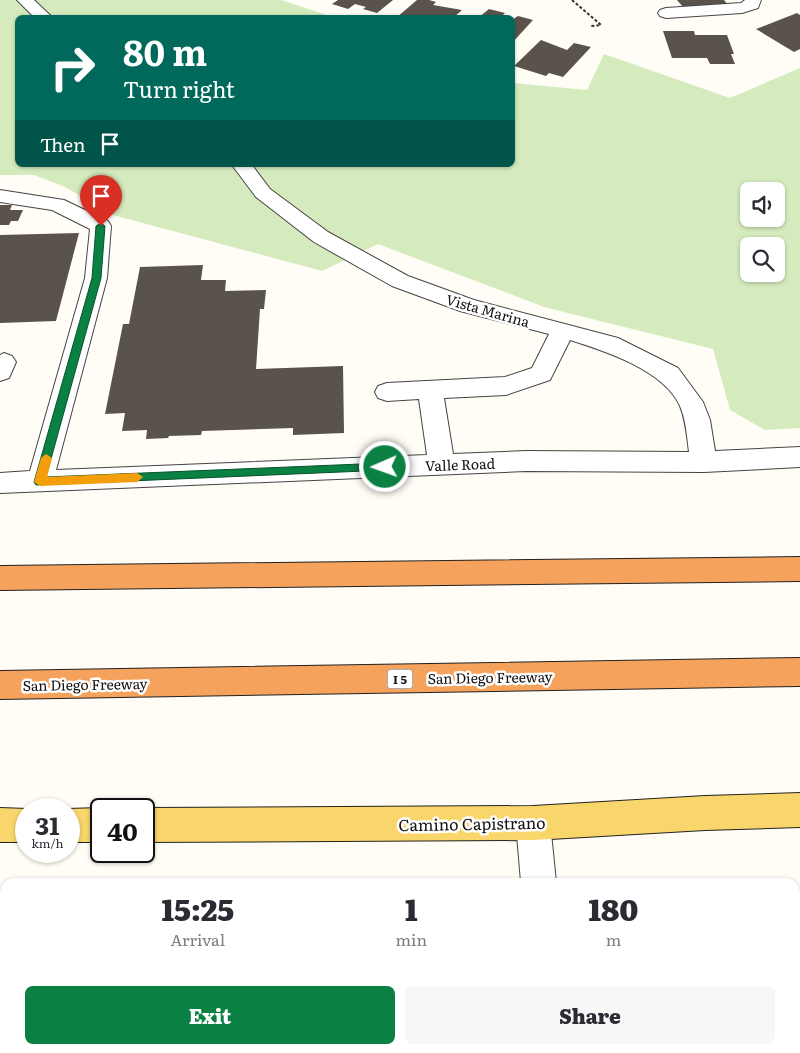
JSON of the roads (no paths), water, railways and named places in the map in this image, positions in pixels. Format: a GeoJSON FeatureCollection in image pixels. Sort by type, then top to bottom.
{"type":"FeatureCollection","features":[{"type":"Feature","properties":{"kind":"highway"},"geometry":{"type":"LineString","coordinates":[[0,578],[800,569]]}},
{"type":"Feature","properties":{"kind":"highway","name":"San Diego Freeway"},"geometry":{"type":"LineString","coordinates":[[0,685],[800,672]]}},
{"type":"Feature","properties":{"kind":"main road","name":"Camino Capistrano"},"geometry":{"type":"LineString","coordinates":[[155,824],[534,823],[705,813],[800,810]]}},
{"type":"Feature","properties":{"kind":"main road"},"geometry":{"type":"LineString","coordinates":[[0,825],[15,825]]}},
{"type":"Feature","properties":{"kind":"street"},"geometry":{"type":"LineString","coordinates":[[25,0],[42,15]]}},
{"type":"Feature","properties":{"kind":"street"},"geometry":{"type":"LineString","coordinates":[[666,13],[742,8],[752,5],[753,0]]}},
{"type":"Feature","properties":{"kind":"street","name":"Vista Marina"},"geometry":{"type":"LineString","coordinates":[[244,167],[263,192],[321,237],[400,280],[468,306],[610,344],[669,374],[691,402],[697,420],[704,462]]}},
{"type":"Feature","properties":{"kind":"street"},"geometry":{"type":"LineString","coordinates":[[0,196],[57,204],[101,226],[96,278],[40,482]]}},
{"type":"Feature","properties":{"kind":"street"},"geometry":{"type":"LineString","coordinates":[[387,392],[506,386],[542,374],[563,330]]}},
{"type":"Feature","properties":{"kind":"street"},"geometry":{"type":"LineString","coordinates":[[430,390],[442,464]]}},
{"type":"Feature","properties":{"kind":"street","name":"Valle Road"},"geometry":{"type":"LineString","coordinates":[[0,483],[526,461],[704,462],[800,457]]}},
{"type":"Feature","properties":{"kind":"street"},"geometry":{"type":"LineString","coordinates":[[534,823],[539,878]]}}]}
